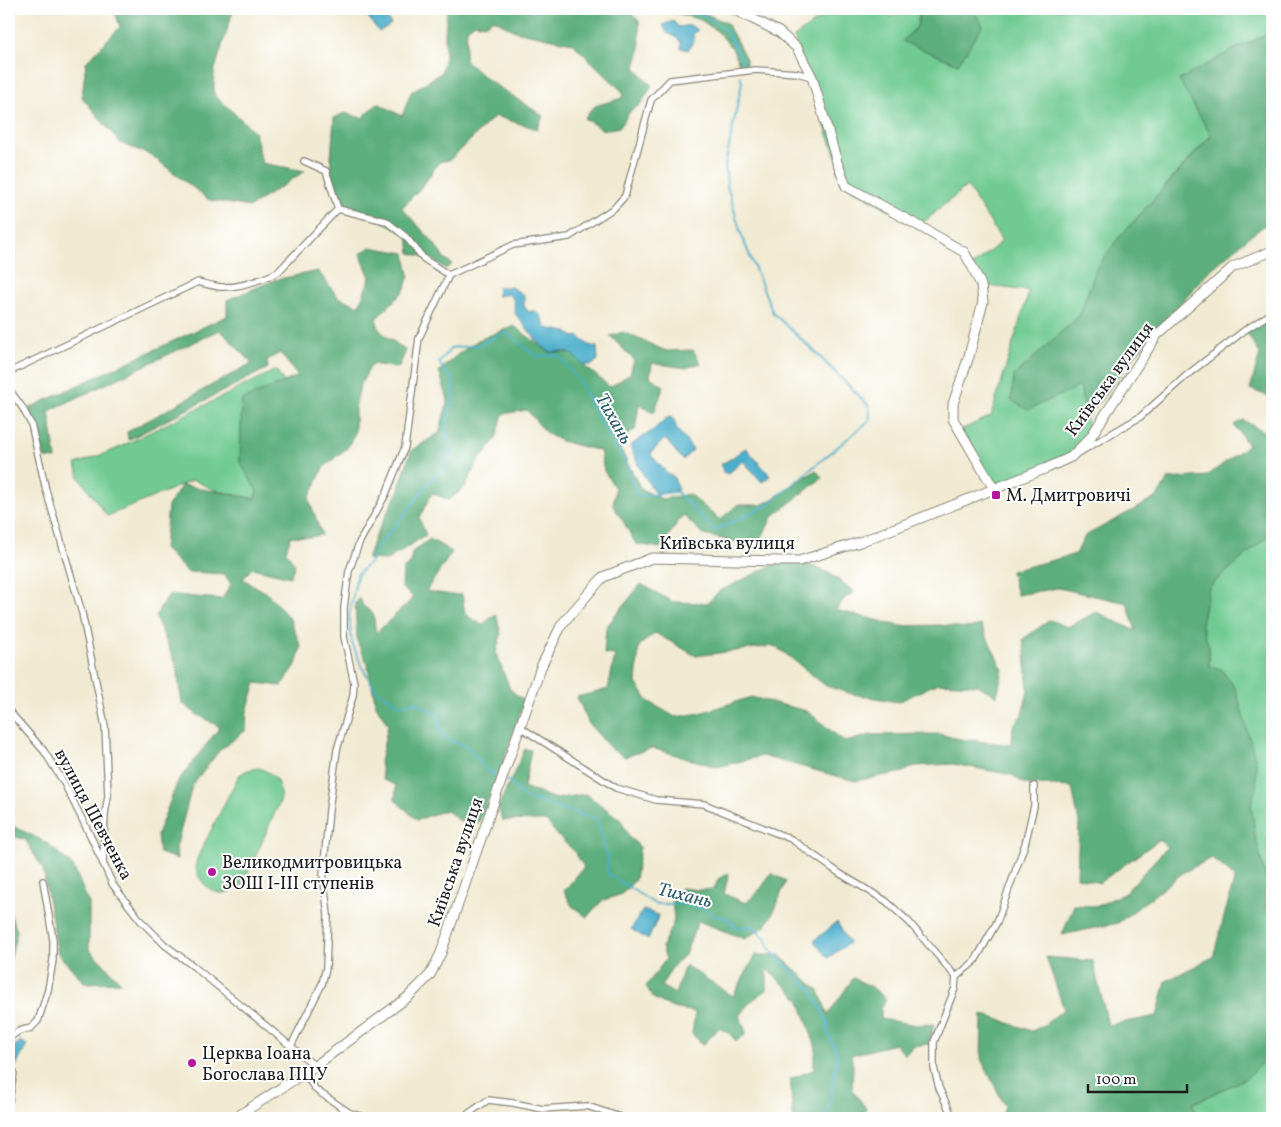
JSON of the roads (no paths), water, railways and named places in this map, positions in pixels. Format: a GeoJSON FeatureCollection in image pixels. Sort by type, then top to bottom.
{"type":"FeatureCollection","features":[{"type":"Feature","properties":{"kind":"main road"},"geometry":{"type":"LineString","coordinates":[[733,9],[779,32],[797,48],[812,77],[846,186],[964,252],[981,285],[984,302],[953,404],[953,419],[994,489]]}},
{"type":"Feature","properties":{"kind":"main road","name":"Київська вулиця"},"geometry":{"type":"LineString","coordinates":[[235,1118],[315,1066],[408,997],[430,976],[441,953],[541,668],[562,624],[603,577],[652,558],[799,560],[860,542],[1071,457],[1090,438],[1157,335],[1233,267],[1272,251]]}},
{"type":"Feature","properties":{"kind":"street"},"geometry":{"type":"LineString","coordinates":[[291,1046],[322,984],[326,968],[328,916],[323,874],[329,810],[337,750],[353,696],[354,683],[344,637],[344,607],[349,571],[359,543],[386,494],[405,447],[420,338],[449,275],[513,246],[569,237],[614,208],[625,196],[652,100],[670,80],[755,70],[797,73],[812,77]]}},
{"type":"Feature","properties":{"kind":"street"},"geometry":{"type":"LineString","coordinates":[[304,161],[326,172],[338,209]]}},
{"type":"Feature","properties":{"kind":"street"},"geometry":{"type":"LineString","coordinates":[[338,209],[386,220],[406,237],[424,259],[449,275]]}},
{"type":"Feature","properties":{"kind":"street"},"geometry":{"type":"LineString","coordinates":[[9,372],[198,282],[222,287],[241,286],[266,278],[278,272],[338,209]]}},
{"type":"Feature","properties":{"kind":"street"},"geometry":{"type":"LineString","coordinates":[[1071,457],[1140,417],[1187,375],[1245,330],[1272,314]]}},
{"type":"Feature","properties":{"kind":"street"},"geometry":{"type":"LineString","coordinates":[[9,389],[31,424],[46,490],[82,613],[105,726],[108,796],[105,814],[103,863]]}},
{"type":"Feature","properties":{"kind":"street","name":"вулиця Шевченка"},"geometry":{"type":"LineString","coordinates":[[9,710],[44,751],[64,783],[113,885],[141,921],[165,945],[315,1066]]}},
{"type":"Feature","properties":{"kind":"street"},"geometry":{"type":"LineString","coordinates":[[520,727],[616,788],[656,800],[704,804],[790,839],[839,873],[886,901],[909,922],[956,977]]}},
{"type":"Feature","properties":{"kind":"street"},"geometry":{"type":"LineString","coordinates":[[953,1118],[939,1088],[934,1068],[934,1042],[955,988],[956,977],[975,961],[997,922],[1025,844],[1034,806],[1034,786]]}},
{"type":"Feature","properties":{"kind":"street"},"geometry":{"type":"LineString","coordinates":[[9,1038],[19,1031],[31,1028],[38,1021],[48,990],[53,960],[53,940],[43,881]]}},
{"type":"Feature","properties":{"kind":"street"},"geometry":{"type":"LineString","coordinates":[[9,1066],[14,1072],[9,1101]]}},
{"type":"Feature","properties":{"kind":"street"},"geometry":{"type":"LineString","coordinates":[[304,1073],[316,1090],[349,1116],[368,1118]]}},
{"type":"Feature","properties":{"kind":"street"},"geometry":{"type":"LineString","coordinates":[[462,1118],[488,1100],[543,1109],[587,1106],[623,1118]]}},
{"type":"Feature","properties":{"kind":"water"},"geometry":{"type":"Polygon","coordinates":[[[367,9],[380,9],[391,24],[379,32],[364,11],[367,9]]]}},
{"type":"Feature","properties":{"kind":"water"},"geometry":{"type":"Polygon","coordinates":[[[673,21],[679,27],[690,25],[698,30],[693,34],[694,40],[688,50],[681,48],[681,42],[667,33],[663,25],[673,21]]]}},
{"type":"Feature","properties":{"kind":"water"},"geometry":{"type":"Polygon","coordinates":[[[498,287],[511,287],[524,295],[524,306],[529,312],[534,310],[541,316],[546,328],[567,332],[574,337],[578,336],[589,345],[597,347],[598,360],[592,365],[583,365],[569,352],[549,352],[536,340],[514,312],[512,298],[508,294],[497,296],[498,287]]]}},
{"type":"Feature","properties":{"kind":"water"},"geometry":{"type":"Polygon","coordinates":[[[671,417],[677,429],[693,450],[683,460],[665,439],[652,452],[651,455],[667,473],[674,477],[678,490],[655,493],[641,471],[630,446],[671,417]]]}},
{"type":"Feature","properties":{"kind":"water"},"geometry":{"type":"Polygon","coordinates":[[[746,448],[770,476],[762,482],[743,461],[728,474],[723,472],[722,463],[746,448]]]}},
{"type":"Feature","properties":{"kind":"water"},"geometry":{"type":"Polygon","coordinates":[[[643,910],[659,915],[648,940],[631,929],[643,910]]]}},
{"type":"Feature","properties":{"kind":"water"},"geometry":{"type":"Polygon","coordinates":[[[837,922],[849,943],[828,958],[814,941],[837,922]]]}},
{"type":"Feature","properties":{"kind":"water"},"geometry":{"type":"Polygon","coordinates":[[[21,1041],[27,1045],[16,1066],[9,1061],[9,1050],[21,1041]]]}},
{"type":"Feature","properties":{"kind":"waterway","name":"Тихань"},"geometry":{"type":"LineString","coordinates":[[683,9],[706,16],[727,32],[743,62],[742,69]]}},
{"type":"Feature","properties":{"kind":"waterway","name":"Тихань"},"geometry":{"type":"LineString","coordinates":[[499,777],[487,771],[468,747],[449,740],[438,728],[440,717],[416,702],[399,705],[375,689],[362,667],[352,643],[349,616],[357,575],[372,560],[376,549],[428,483],[444,468],[451,452],[445,424],[454,397],[452,380],[439,363],[451,348],[479,345],[506,332],[535,356],[558,355],[581,384],[597,417],[624,460],[638,496],[677,492],[714,531],[769,504],[870,420],[869,406],[773,313],[741,234],[727,185],[725,166],[742,82],[740,76]]}},
{"type":"Feature","properties":{"kind":"waterway","name":"Тихань"},"geometry":{"type":"LineString","coordinates":[[505,780],[511,783],[523,797],[597,819],[607,856],[608,874],[655,904],[682,904],[705,909],[715,916],[727,918],[736,928],[753,926],[766,939],[771,951],[811,989],[828,1023],[828,1034],[838,1054],[828,1111],[825,1118]]}},
{"type":"Feature","properties":{"kind":"place","name":"М. Дмитровичі"},"geometry":{"type":"Point","coordinates":[996,495]}},
{"type":"Feature","properties":{"kind":"place","name":"Великодмитровицька ЗОШ І-ІІІ ступенів"},"geometry":{"type":"Point","coordinates":[212,872]}},
{"type":"Feature","properties":{"kind":"place","name":"Церква Іоана Богослава ПЦУ"},"geometry":{"type":"Point","coordinates":[192,1063]}}]}
